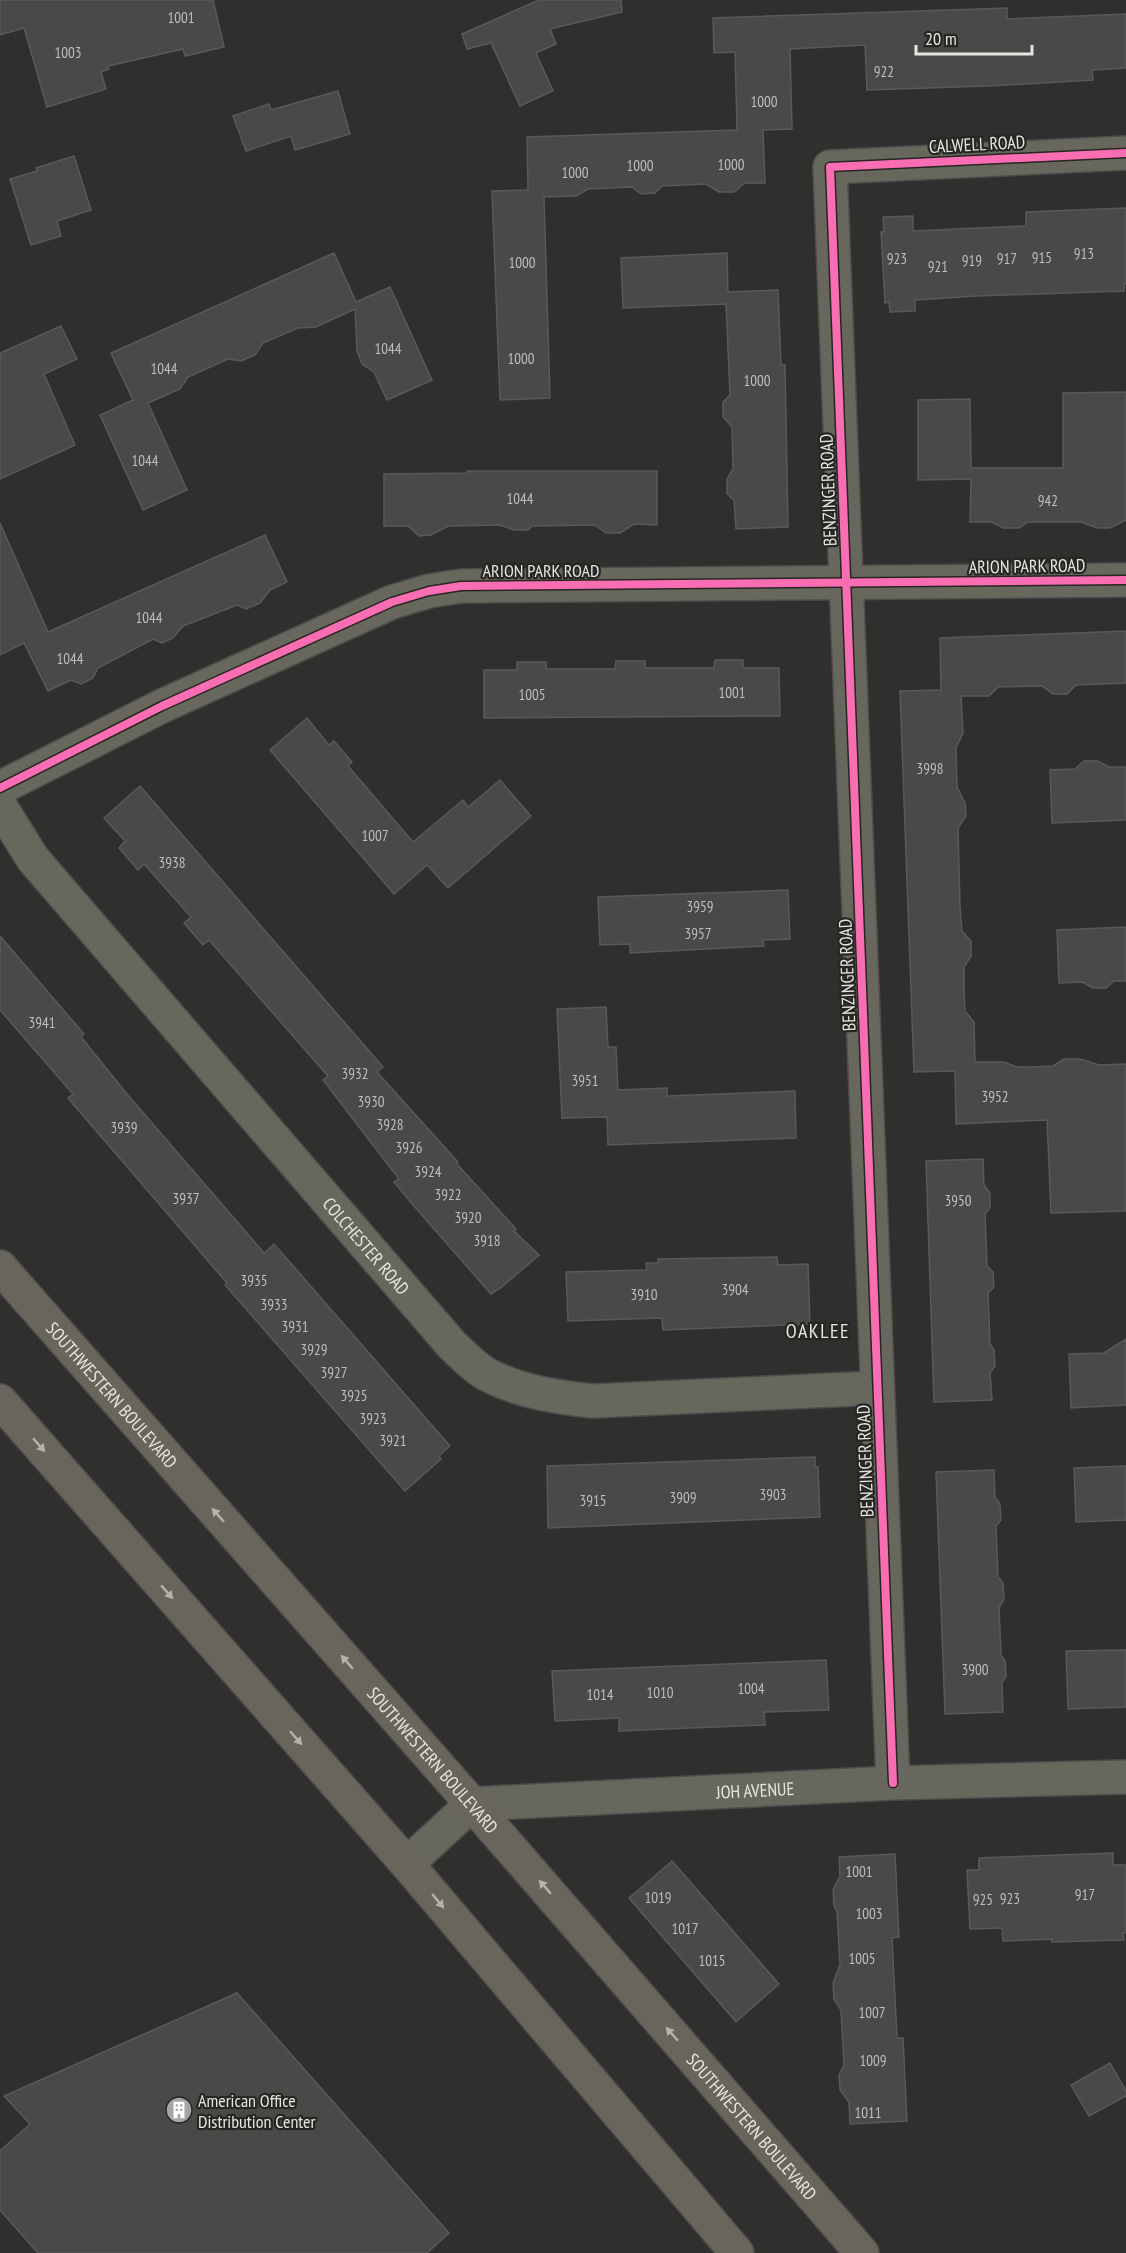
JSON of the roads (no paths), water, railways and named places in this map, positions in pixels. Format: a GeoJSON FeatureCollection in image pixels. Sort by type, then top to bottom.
{"type":"FeatureCollection","features":[{"type":"Feature","properties":{"kind":"main road","name":"SOUTHWESTERN BOULEVARD"},"geometry":{"type":"LineString","coordinates":[[0,1267],[472,1804],[862,2253]]}},
{"type":"Feature","properties":{"kind":"main road"},"geometry":{"type":"LineString","coordinates":[[0,1401],[407,1864],[737,2253]]}},
{"type":"Feature","properties":{"kind":"street","name":"CALWELL ROAD"},"geometry":{"type":"LineString","coordinates":[[830,167],[1126,153]]}},
{"type":"Feature","properties":{"kind":"street","name":"BENZINGER ROAD"},"geometry":{"type":"LineString","coordinates":[[830,167],[893,1783]]}},
{"type":"Feature","properties":{"kind":"street","name":"ARION PARK ROAD"},"geometry":{"type":"LineString","coordinates":[[0,788],[162,706],[392,602],[429,591],[461,586],[1126,580]]}},
{"type":"Feature","properties":{"kind":"street","name":"COLCHESTER ROAD"},"geometry":{"type":"LineString","coordinates":[[0,806],[33,859],[452,1345],[486,1374],[524,1390],[555,1397],[592,1401],[877,1388]]}},
{"type":"Feature","properties":{"kind":"street","name":"JOH AVENUE"},"geometry":{"type":"LineString","coordinates":[[472,1804],[893,1783],[1126,1777]]}},
{"type":"Feature","properties":{"kind":"street"},"geometry":{"type":"LineString","coordinates":[[407,1864],[472,1804]]}},
{"type":"Feature","properties":{"kind":"place","name":"American Office Distribution Center"},"geometry":{"type":"Point","coordinates":[179,2110]}},
{"type":"Feature","properties":{"kind":"district","name":"OAKLEE"},"geometry":{"type":"Point","coordinates":[818,1331]}}]}
